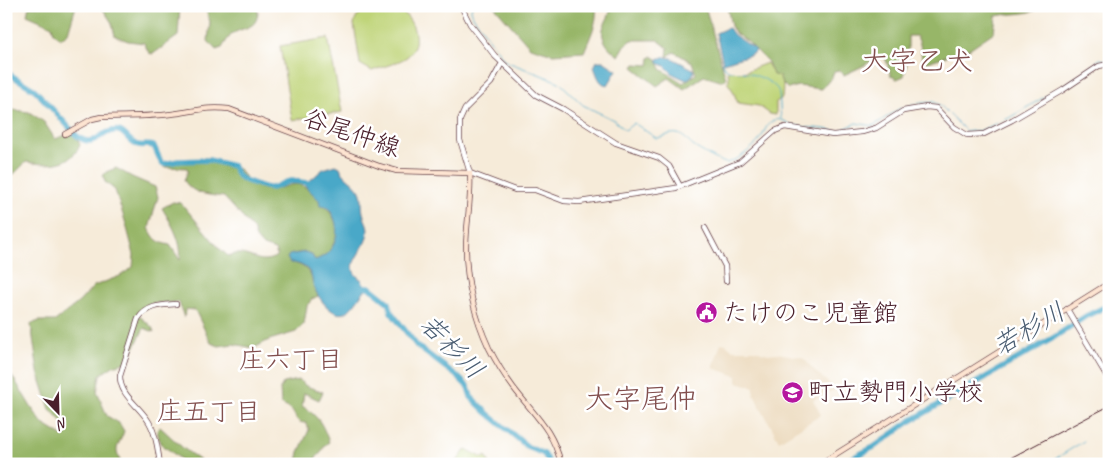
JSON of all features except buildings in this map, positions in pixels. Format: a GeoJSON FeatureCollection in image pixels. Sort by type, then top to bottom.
{"type":"FeatureCollection","features":[{"type":"Feature","properties":{"kind":"main road","name":"谷尾仲線"},"geometry":{"type":"LineString","coordinates":[[67,133],[92,119],[101,117],[173,114],[217,107],[229,109],[379,166],[397,171],[470,173]]}},
{"type":"Feature","properties":{"kind":"main road"},"geometry":{"type":"LineString","coordinates":[[470,173],[471,193],[466,256],[470,285],[482,332],[501,370],[513,388],[539,417],[549,433],[557,448],[561,464]]}},
{"type":"Feature","properties":{"kind":"main road"},"geometry":{"type":"LineString","coordinates":[[820,464],[1109,283]]}},
{"type":"Feature","properties":{"kind":"street"},"geometry":{"type":"LineString","coordinates":[[460,6],[480,38],[502,63],[536,95],[563,108],[616,143],[659,158],[669,166],[680,186]]}},
{"type":"Feature","properties":{"kind":"street"},"geometry":{"type":"LineString","coordinates":[[502,63],[491,83],[464,109],[460,120],[460,140],[470,173],[515,190],[535,190],[569,202],[667,190],[680,186],[740,162],[775,131],[785,127],[833,135],[862,132],[876,128],[903,111],[926,107],[936,108],[954,126],[967,135],[984,134],[1063,90],[1096,67],[1109,64]]}},
{"type":"Feature","properties":{"kind":"street"},"geometry":{"type":"LineString","coordinates":[[705,228],[725,266],[726,280]]}},
{"type":"Feature","properties":{"kind":"street"},"geometry":{"type":"LineString","coordinates":[[160,464],[151,426],[142,412],[124,392],[120,376],[138,319],[148,309],[156,306],[176,304]]}},
{"type":"Feature","properties":{"kind":"street"},"geometry":{"type":"LineString","coordinates":[[1067,309],[1109,380]]}},
{"type":"Feature","properties":{"kind":"shaded area","name":"町立勢門小学校"},"geometry":{"type":"Polygon","coordinates":[[[721,343],[726,344],[733,350],[755,350],[768,354],[777,353],[800,357],[836,389],[813,400],[821,415],[779,441],[754,395],[754,387],[737,382],[737,376],[713,368],[721,343]]]}},
{"type":"Feature","properties":{"kind":"green space"},"geometry":{"type":"Polygon","coordinates":[[[29,6],[76,6],[68,33],[60,39],[54,33],[52,26],[27,15],[29,6]]]}},
{"type":"Feature","properties":{"kind":"green space"},"geometry":{"type":"Polygon","coordinates":[[[101,6],[180,6],[178,36],[153,54],[149,53],[144,43],[128,41],[115,36],[112,23],[101,6]]]}},
{"type":"Feature","properties":{"kind":"green space"},"geometry":{"type":"Polygon","coordinates":[[[205,6],[258,6],[258,14],[251,26],[232,34],[222,48],[216,50],[208,41],[210,22],[205,6]]]}},
{"type":"Feature","properties":{"kind":"green space"},"geometry":{"type":"Polygon","coordinates":[[[375,6],[392,7],[406,15],[415,32],[415,45],[405,58],[372,71],[360,64],[354,24],[362,12],[375,6]]]}},
{"type":"Feature","properties":{"kind":"green space"},"geometry":{"type":"Polygon","coordinates":[[[494,6],[596,6],[596,18],[584,52],[553,54],[530,47],[494,6]]]}},
{"type":"Feature","properties":{"kind":"green space"},"geometry":{"type":"Polygon","coordinates":[[[611,6],[705,6],[726,79],[720,81],[704,76],[684,89],[669,78],[657,86],[633,67],[635,64],[649,65],[652,56],[657,59],[661,69],[683,83],[696,74],[692,62],[674,52],[667,57],[668,48],[658,40],[631,40],[626,44],[619,56],[616,54],[607,45],[602,33],[611,6]]]}},
{"type":"Feature","properties":{"kind":"green space"},"geometry":{"type":"Polygon","coordinates":[[[727,6],[1036,6],[1036,10],[1027,13],[996,16],[994,32],[969,49],[924,63],[918,39],[916,36],[908,36],[908,58],[904,76],[897,79],[891,76],[886,60],[881,55],[844,75],[840,70],[834,71],[832,77],[822,89],[798,86],[788,89],[782,83],[779,76],[773,75],[768,62],[748,42],[736,34],[731,26],[727,6]]]}},
{"type":"Feature","properties":{"kind":"green space"},"geometry":{"type":"Polygon","coordinates":[[[328,38],[342,112],[292,120],[280,46],[328,38]]]}},
{"type":"Feature","properties":{"kind":"green space"},"geometry":{"type":"Polygon","coordinates":[[[767,63],[773,73],[781,74],[783,80],[782,98],[776,102],[776,115],[770,114],[759,106],[738,103],[727,82],[729,81],[728,71],[744,72],[767,63]]]}},
{"type":"Feature","properties":{"kind":"green space"},"geometry":{"type":"Polygon","coordinates":[[[6,109],[29,112],[44,122],[55,139],[71,133],[80,145],[71,157],[64,161],[50,164],[26,162],[13,175],[12,167],[6,166],[6,109]]]}},
{"type":"Feature","properties":{"kind":"green space"},"geometry":{"type":"Polygon","coordinates":[[[209,158],[239,169],[248,180],[265,189],[299,184],[311,191],[334,219],[337,230],[336,236],[326,254],[315,260],[311,254],[305,252],[292,254],[294,263],[305,268],[311,276],[318,296],[312,299],[307,306],[304,324],[296,332],[269,340],[254,348],[233,344],[219,346],[211,343],[195,310],[186,309],[184,318],[179,302],[153,303],[137,314],[152,327],[154,332],[144,328],[127,362],[113,366],[100,375],[97,392],[107,416],[119,423],[124,431],[117,447],[117,454],[122,464],[6,464],[6,369],[43,424],[64,437],[69,429],[50,409],[38,372],[31,324],[39,321],[55,321],[79,302],[94,286],[120,276],[133,267],[134,255],[126,224],[115,190],[105,182],[103,176],[106,172],[116,168],[155,187],[158,197],[149,228],[157,240],[170,245],[180,260],[178,240],[162,208],[173,202],[181,203],[228,256],[239,254],[267,260],[277,256],[275,250],[263,246],[256,238],[253,229],[224,197],[207,195],[192,189],[184,180],[188,171],[187,168],[164,167],[174,160],[209,158]]]}},
{"type":"Feature","properties":{"kind":"green space"},"geometry":{"type":"Polygon","coordinates":[[[299,380],[306,386],[323,392],[319,400],[304,393],[302,406],[319,421],[329,442],[315,458],[317,464],[293,464],[297,462],[299,452],[309,430],[306,423],[299,422],[290,409],[281,404],[280,389],[283,383],[299,380]]]}},
{"type":"Feature","properties":{"kind":"green space"},"geometry":{"type":"Polygon","coordinates":[[[160,427],[183,448],[205,464],[187,464],[160,443],[157,430],[160,427]]]}},
{"type":"Feature","properties":{"kind":"green space"},"geometry":{"type":"Polygon","coordinates":[[[466,449],[483,458],[486,456],[490,464],[455,464],[466,449]]]}},
{"type":"Feature","properties":{"kind":"water"},"geometry":{"type":"Polygon","coordinates":[[[727,28],[756,51],[750,55],[723,63],[716,33],[727,28]]]}},
{"type":"Feature","properties":{"kind":"water"},"geometry":{"type":"Polygon","coordinates":[[[663,57],[672,58],[693,69],[692,76],[686,80],[673,74],[665,66],[658,63],[658,59],[663,57]]]}},
{"type":"Feature","properties":{"kind":"water"},"geometry":{"type":"Polygon","coordinates":[[[597,61],[603,61],[617,70],[608,85],[602,83],[597,76],[594,67],[597,61]]]}},
{"type":"Feature","properties":{"kind":"water"},"geometry":{"type":"Polygon","coordinates":[[[336,165],[340,167],[343,173],[359,190],[368,226],[367,238],[356,258],[353,269],[362,280],[365,290],[350,309],[343,313],[337,313],[326,306],[318,295],[306,268],[302,265],[290,263],[287,258],[289,255],[305,252],[311,254],[315,260],[323,256],[334,245],[337,229],[332,214],[327,207],[320,206],[319,200],[306,187],[306,184],[323,169],[336,165]]]}},
{"type":"Feature","properties":{"kind":"waterway"},"geometry":{"type":"LineString","coordinates":[[472,6],[473,16],[505,61],[559,82],[583,105],[614,120],[625,130],[634,123],[656,138],[678,134],[699,150],[725,163],[736,160],[751,149],[759,141],[768,125],[772,121],[777,120],[799,126],[838,132],[856,123],[873,126],[899,109],[918,103],[934,102],[940,105],[966,131],[979,131],[1009,118],[1068,83],[1100,59],[1109,61]]}},
{"type":"Feature","properties":{"kind":"waterway"},"geometry":{"type":"LineString","coordinates":[[723,62],[724,67],[729,70],[757,76],[775,87],[779,92],[781,118]]}},
{"type":"Feature","properties":{"kind":"waterway","name":"若杉川"},"geometry":{"type":"LineString","coordinates":[[6,72],[35,90],[76,135],[86,141],[94,140],[116,130],[135,144],[154,146],[161,162],[164,164],[178,161],[209,160],[233,166],[241,178],[270,188],[291,181],[315,183]]}},
{"type":"Feature","properties":{"kind":"waterway","name":"若杉川"},"geometry":{"type":"LineString","coordinates":[[358,287],[369,287],[389,303],[391,312],[417,346],[457,376],[468,387],[471,397],[487,413],[528,447],[544,454],[550,464]]}},
{"type":"Feature","properties":{"kind":"waterway","name":"若杉川"},"geometry":{"type":"LineString","coordinates":[[840,464],[874,447],[909,422],[1053,338],[1086,316],[1109,305]]}},
{"type":"Feature","properties":{"kind":"waterway"},"geometry":{"type":"LineString","coordinates":[[1047,464],[1084,441]]}},
{"type":"Feature","properties":{"kind":"railway"},"geometry":{"type":"LineString","coordinates":[[999,464],[1109,406]]}},
{"type":"Feature","properties":{"kind":"place","name":"たけのこ児童館"},"geometry":{"type":"Point","coordinates":[707,313]}},
{"type":"Feature","properties":{"kind":"place","name":"町立勢門小学校"},"geometry":{"type":"Point","coordinates":[792,392]}},
{"type":"Feature","properties":{"kind":"district","name":"大字乙犬"},"geometry":{"type":"Point","coordinates":[917,60]}},
{"type":"Feature","properties":{"kind":"district","name":"庄六丁目"},"geometry":{"type":"Point","coordinates":[291,359]}},
{"type":"Feature","properties":{"kind":"district","name":"大字尾仲"},"geometry":{"type":"Point","coordinates":[641,398]}},
{"type":"Feature","properties":{"kind":"district","name":"庄五丁目"},"geometry":{"type":"Point","coordinates":[209,411]}}]}
